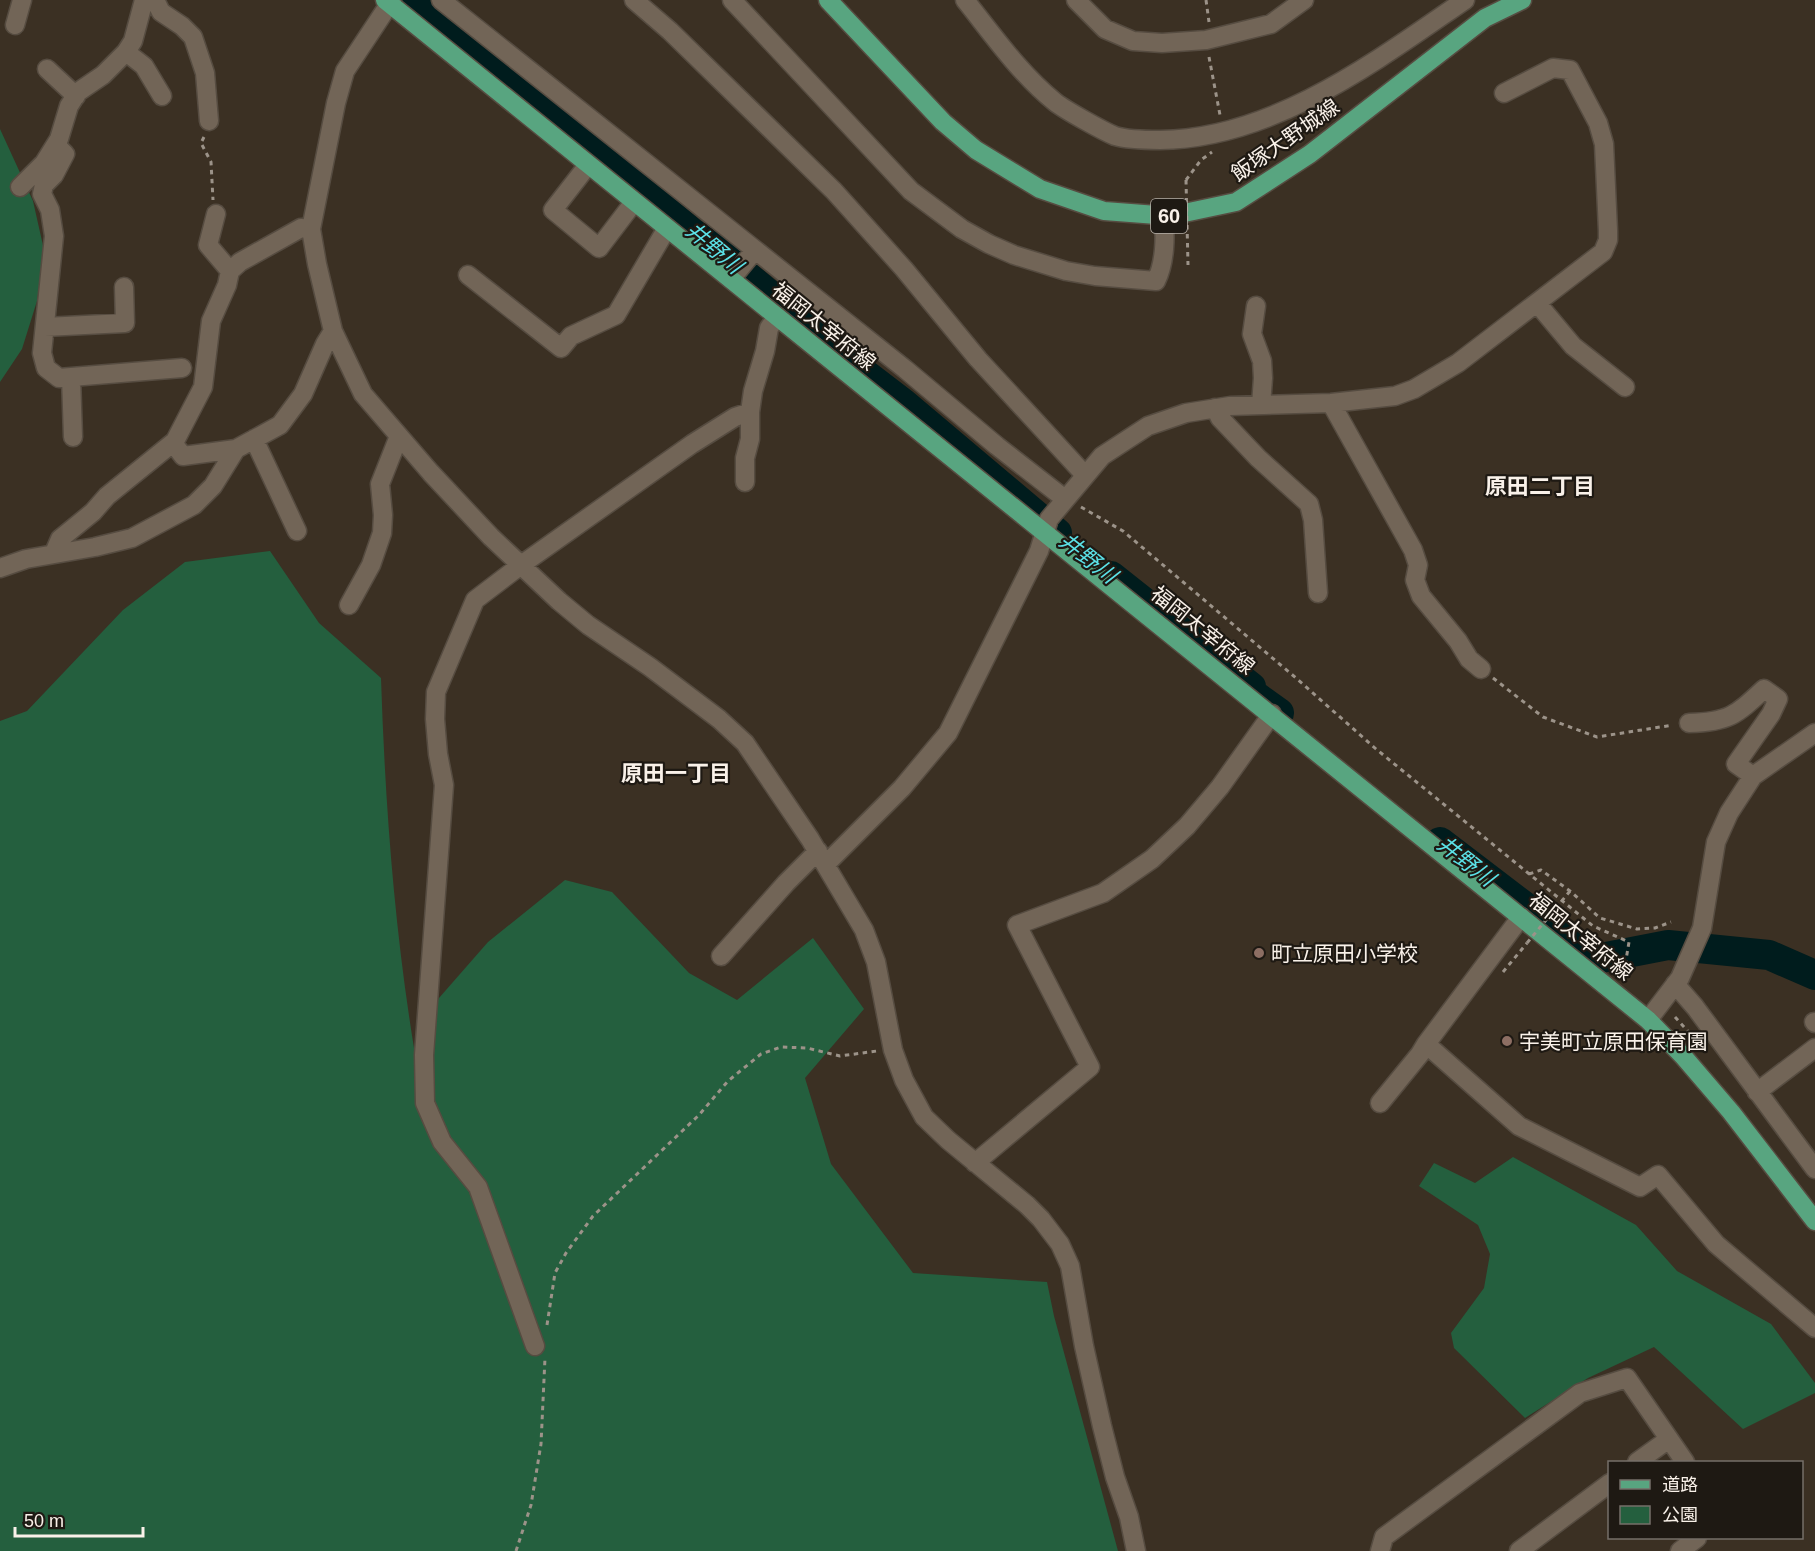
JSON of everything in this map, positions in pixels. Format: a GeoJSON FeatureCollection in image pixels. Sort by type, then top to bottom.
{"type":"FeatureCollection","features":[{"type":"Feature","properties":{"kind":"main road","name":"飯塚大野城線"},"geometry":{"type":"LineString","coordinates":[[828,0],[943,122],[976,150],[1040,189],[1104,211],[1163,216],[1236,202],[1310,154],[1485,18],[1522,0]]}},
{"type":"Feature","properties":{"kind":"main road","name":"福岡太宰府線"},"geometry":{"type":"LineString","coordinates":[[389,1],[588,165],[733,277],[777,317],[1272,714],[1648,1020],[1683,1056],[1731,1112],[1815,1221]]}},
{"type":"Feature","properties":{"kind":"street"},"geometry":{"type":"LineString","coordinates":[[15,25],[22,0]]}},
{"type":"Feature","properties":{"kind":"street"},"geometry":{"type":"LineString","coordinates":[[20,187],[44,163],[56,145],[69,106],[78,92],[103,75],[126,52],[133,41],[144,0]]}},
{"type":"Feature","properties":{"kind":"street"},"geometry":{"type":"LineString","coordinates":[[155,0],[161,12],[193,37],[205,73],[209,121]]}},
{"type":"Feature","properties":{"kind":"street"},"geometry":{"type":"LineString","coordinates":[[441,0],[1065,499]]}},
{"type":"Feature","properties":{"kind":"street"},"geometry":{"type":"LineString","coordinates":[[634,0],[670,31],[834,191],[904,268],[978,359],[1084,474]]}},
{"type":"Feature","properties":{"kind":"street"},"geometry":{"type":"LineString","coordinates":[[732,0],[911,191],[962,229],[989,244],[1014,255],[1066,271],[1156,281],[1163,252],[1165,231],[1163,216]]}},
{"type":"Feature","properties":{"kind":"street"},"geometry":{"type":"LineString","coordinates":[[965,0],[1002,47],[1056,103],[1115,136],[1149,140],[1181,140],[1235,129],[1288,108],[1345,80],[1465,0]]}},
{"type":"Feature","properties":{"kind":"street"},"geometry":{"type":"LineString","coordinates":[[1076,0],[1106,29],[1133,41],[1162,44],[1208,40],[1271,24],[1304,0]]}},
{"type":"Feature","properties":{"kind":"street"},"geometry":{"type":"LineString","coordinates":[[389,1],[345,71],[336,103],[311,229],[333,331],[363,394],[431,473],[521,565],[588,625],[650,667],[719,719],[745,743],[822,857],[864,930],[876,962],[893,1050],[904,1080],[924,1117],[1041,1219],[1060,1244],[1070,1266],[1084,1346],[1102,1426],[1115,1477],[1129,1517],[1136,1551]]}},
{"type":"Feature","properties":{"kind":"street"},"geometry":{"type":"LineString","coordinates":[[126,52],[144,66],[162,96]]}},
{"type":"Feature","properties":{"kind":"street"},"geometry":{"type":"LineString","coordinates":[[721,956],[786,883],[822,857],[902,788],[948,733],[1039,551],[1049,519],[1101,456],[1148,426],[1186,413],[1215,408],[1261,405],[1331,404],[1395,396],[1414,389],[1458,363],[1603,252],[1608,240],[1604,144],[1598,123],[1570,70],[1554,68],[1504,93]]}},
{"type":"Feature","properties":{"kind":"street"},"geometry":{"type":"LineString","coordinates":[[47,69],[76,96]]}},
{"type":"Feature","properties":{"kind":"street"},"geometry":{"type":"LineString","coordinates":[[56,145],[65,154],[54,175],[44,185],[42,194],[51,210],[54,236],[42,353],[46,368],[59,378],[182,368]]}},
{"type":"Feature","properties":{"kind":"street"},"geometry":{"type":"LineString","coordinates":[[588,165],[553,210],[599,248],[634,202]]}},
{"type":"Feature","properties":{"kind":"street"},"geometry":{"type":"LineString","coordinates":[[216,214],[208,245],[230,271]]}},
{"type":"Feature","properties":{"kind":"street"},"geometry":{"type":"LineString","coordinates":[[54,553],[60,539],[93,512],[107,496],[173,443],[203,387],[211,321],[227,285],[230,271],[240,262],[302,228],[311,229]]}},
{"type":"Feature","properties":{"kind":"street"},"geometry":{"type":"LineString","coordinates":[[468,275],[561,348],[571,336],[616,315],[667,228]]}},
{"type":"Feature","properties":{"kind":"street"},"geometry":{"type":"LineString","coordinates":[[733,277],[755,250]]}},
{"type":"Feature","properties":{"kind":"street"},"geometry":{"type":"LineString","coordinates":[[45,327],[125,323],[124,287]]}},
{"type":"Feature","properties":{"kind":"street"},"geometry":{"type":"LineString","coordinates":[[1537,303],[1573,346],[1625,387]]}},
{"type":"Feature","properties":{"kind":"street"},"geometry":{"type":"LineString","coordinates":[[1256,306],[1252,334],[1262,361],[1261,405]]}},
{"type":"Feature","properties":{"kind":"street"},"geometry":{"type":"LineString","coordinates":[[745,482],[753,391],[769,328],[777,317]]}},
{"type":"Feature","properties":{"kind":"street"},"geometry":{"type":"LineString","coordinates":[[173,443],[183,456],[236,449],[280,425],[303,394],[333,331]]}},
{"type":"Feature","properties":{"kind":"street"},"geometry":{"type":"LineString","coordinates":[[70,377],[73,437]]}},
{"type":"Feature","properties":{"kind":"street"},"geometry":{"type":"LineString","coordinates":[[1331,404],[1413,550],[1418,565],[1415,580],[1421,596],[1458,641],[1469,660],[1481,669]]}},
{"type":"Feature","properties":{"kind":"street"},"geometry":{"type":"LineString","coordinates":[[1215,408],[1220,418],[1258,458],[1309,504],[1313,520],[1318,593]]}},
{"type":"Feature","properties":{"kind":"street"},"geometry":{"type":"LineString","coordinates":[[540,1349],[478,1187],[442,1142],[425,1103],[424,1065],[444,785],[438,754],[435,719],[436,692],[475,600],[692,444],[735,417],[750,412]]}},
{"type":"Feature","properties":{"kind":"street"},"geometry":{"type":"LineString","coordinates":[[350,605],[371,565],[382,533],[380,484],[399,436]]}},
{"type":"Feature","properties":{"kind":"street"},"geometry":{"type":"LineString","coordinates":[[254,439],[297,531]]}},
{"type":"Feature","properties":{"kind":"street"},"geometry":{"type":"LineString","coordinates":[[0,568],[54,553],[95,547],[132,538],[194,505],[213,486],[236,449]]}},
{"type":"Feature","properties":{"kind":"street"},"geometry":{"type":"LineString","coordinates":[[1689,723],[1712,723],[1739,713],[1764,689],[1778,699],[1771,714],[1736,764],[1753,777]]}},
{"type":"Feature","properties":{"kind":"street"},"geometry":{"type":"LineString","coordinates":[[975,1163],[1090,1067],[1017,925],[1103,893],[1152,859],[1187,826],[1220,787],[1272,714]]}},
{"type":"Feature","properties":{"kind":"street"},"geometry":{"type":"LineString","coordinates":[[1648,1020],[1680,978],[1702,928],[1716,842],[1729,813],[1753,777],[1815,733]]}},
{"type":"Feature","properties":{"kind":"street"},"geometry":{"type":"LineString","coordinates":[[1380,1103],[1521,917]]}},
{"type":"Feature","properties":{"kind":"street"},"geometry":{"type":"LineString","coordinates":[[1675,984],[1695,1007],[1815,1169]]}},
{"type":"Feature","properties":{"kind":"street"},"geometry":{"type":"LineString","coordinates":[[1757,1092],[1815,1048]]}},
{"type":"Feature","properties":{"kind":"street"},"geometry":{"type":"LineString","coordinates":[[1423,1049],[1519,1126],[1640,1187],[1658,1175],[1716,1244],[1815,1328]]}},
{"type":"Feature","properties":{"kind":"street"},"geometry":{"type":"LineString","coordinates":[[1380,1551],[1384,1537],[1580,1393],[1627,1378],[1684,1461]]}},
{"type":"Feature","properties":{"kind":"street"},"geometry":{"type":"LineString","coordinates":[[1639,1461],[1669,1439]]}},
{"type":"Feature","properties":{"kind":"street"},"geometry":{"type":"LineString","coordinates":[[1519,1551],[1608,1484]]}},
{"type":"Feature","properties":{"kind":"street"},"geometry":{"type":"LineString","coordinates":[[1680,1551],[1696,1539]]}},
{"type":"Feature","properties":{"kind":"path"},"geometry":{"type":"LineString","coordinates":[[1188,265],[1186,180],[1201,160],[1212,152],[1223,131],[1208,40],[1206,0]]}},
{"type":"Feature","properties":{"kind":"path"},"geometry":{"type":"LineString","coordinates":[[209,121],[201,143],[211,162],[211,193],[216,214]]}},
{"type":"Feature","properties":{"kind":"path"},"geometry":{"type":"LineString","coordinates":[[1065,499],[1123,531],[1376,749],[1593,926],[1629,942],[1623,979]]}},
{"type":"Feature","properties":{"kind":"path"},"geometry":{"type":"LineString","coordinates":[[1481,669],[1543,717],[1597,737],[1689,723]]}},
{"type":"Feature","properties":{"kind":"path"},"geometry":{"type":"LineString","coordinates":[[1529,874],[1541,870],[1570,891],[1600,918],[1637,928],[1655,928],[1671,922]]}},
{"type":"Feature","properties":{"kind":"path"},"geometry":{"type":"LineString","coordinates":[[1527,943],[1570,891]]}},
{"type":"Feature","properties":{"kind":"path"},"geometry":{"type":"LineString","coordinates":[[546,1331],[555,1273],[566,1253],[593,1216],[699,1115],[728,1081],[760,1054],[781,1047],[807,1048],[840,1056],[893,1050]]}},
{"type":"Feature","properties":{"kind":"path"},"geometry":{"type":"LineString","coordinates":[[516,1551],[531,1505],[541,1444],[540,1349]]}},
{"type":"Feature","properties":{"kind":"green space"},"geometry":{"type":"Polygon","coordinates":[[[0,129],[33,201],[44,250],[37,301],[22,349],[0,382],[0,129]]]}},
{"type":"Feature","properties":{"kind":"green space"},"geometry":{"type":"Polygon","coordinates":[[[270,551],[319,623],[381,678],[392,863],[401,956],[414,1048],[439,998],[488,942],[565,880],[612,892],[689,973],[737,1000],[813,938],[864,1009],[805,1078],[831,1164],[913,1273],[1047,1282],[1054,1316],[1118,1551],[0,1551],[0,721],[27,711],[123,610],[185,562],[270,551]]]}},
{"type":"Feature","properties":{"kind":"green space"},"geometry":{"type":"Polygon","coordinates":[[[1513,1157],[1636,1225],[1677,1271],[1771,1324],[1815,1383],[1815,1393],[1743,1429],[1654,1347],[1588,1378],[1525,1418],[1454,1348],[1451,1333],[1484,1288],[1490,1254],[1478,1225],[1419,1186],[1434,1163],[1475,1183],[1513,1157]]]}},
{"type":"Feature","properties":{"kind":"waterway","name":"井野川"},"geometry":{"type":"LineString","coordinates":[[416,0],[691,232],[904,404],[1057,533]]}},
{"type":"Feature","properties":{"kind":"waterway","name":"井野川"},"geometry":{"type":"LineString","coordinates":[[1111,576],[1251,687],[1250,692],[1279,713]]}},
{"type":"Feature","properties":{"kind":"waterway","name":"井野川"},"geometry":{"type":"LineString","coordinates":[[1440,842],[1524,906],[1527,913],[1581,951],[1601,958],[1668,945],[1769,955],[1815,975]]}},
{"type":"Feature","properties":{"kind":"place","name":"町立原田小学校"},"geometry":{"type":"Point","coordinates":[1259,953]}},
{"type":"Feature","properties":{"kind":"place","name":"宇美町立原田保育園"},"geometry":{"type":"Point","coordinates":[1507,1041]}},
{"type":"Feature","properties":{"kind":"district","name":"原田二丁目"},"geometry":{"type":"Point","coordinates":[1540,486]}},
{"type":"Feature","properties":{"kind":"district","name":"原田一丁目"},"geometry":{"type":"Point","coordinates":[676,773]}}]}
